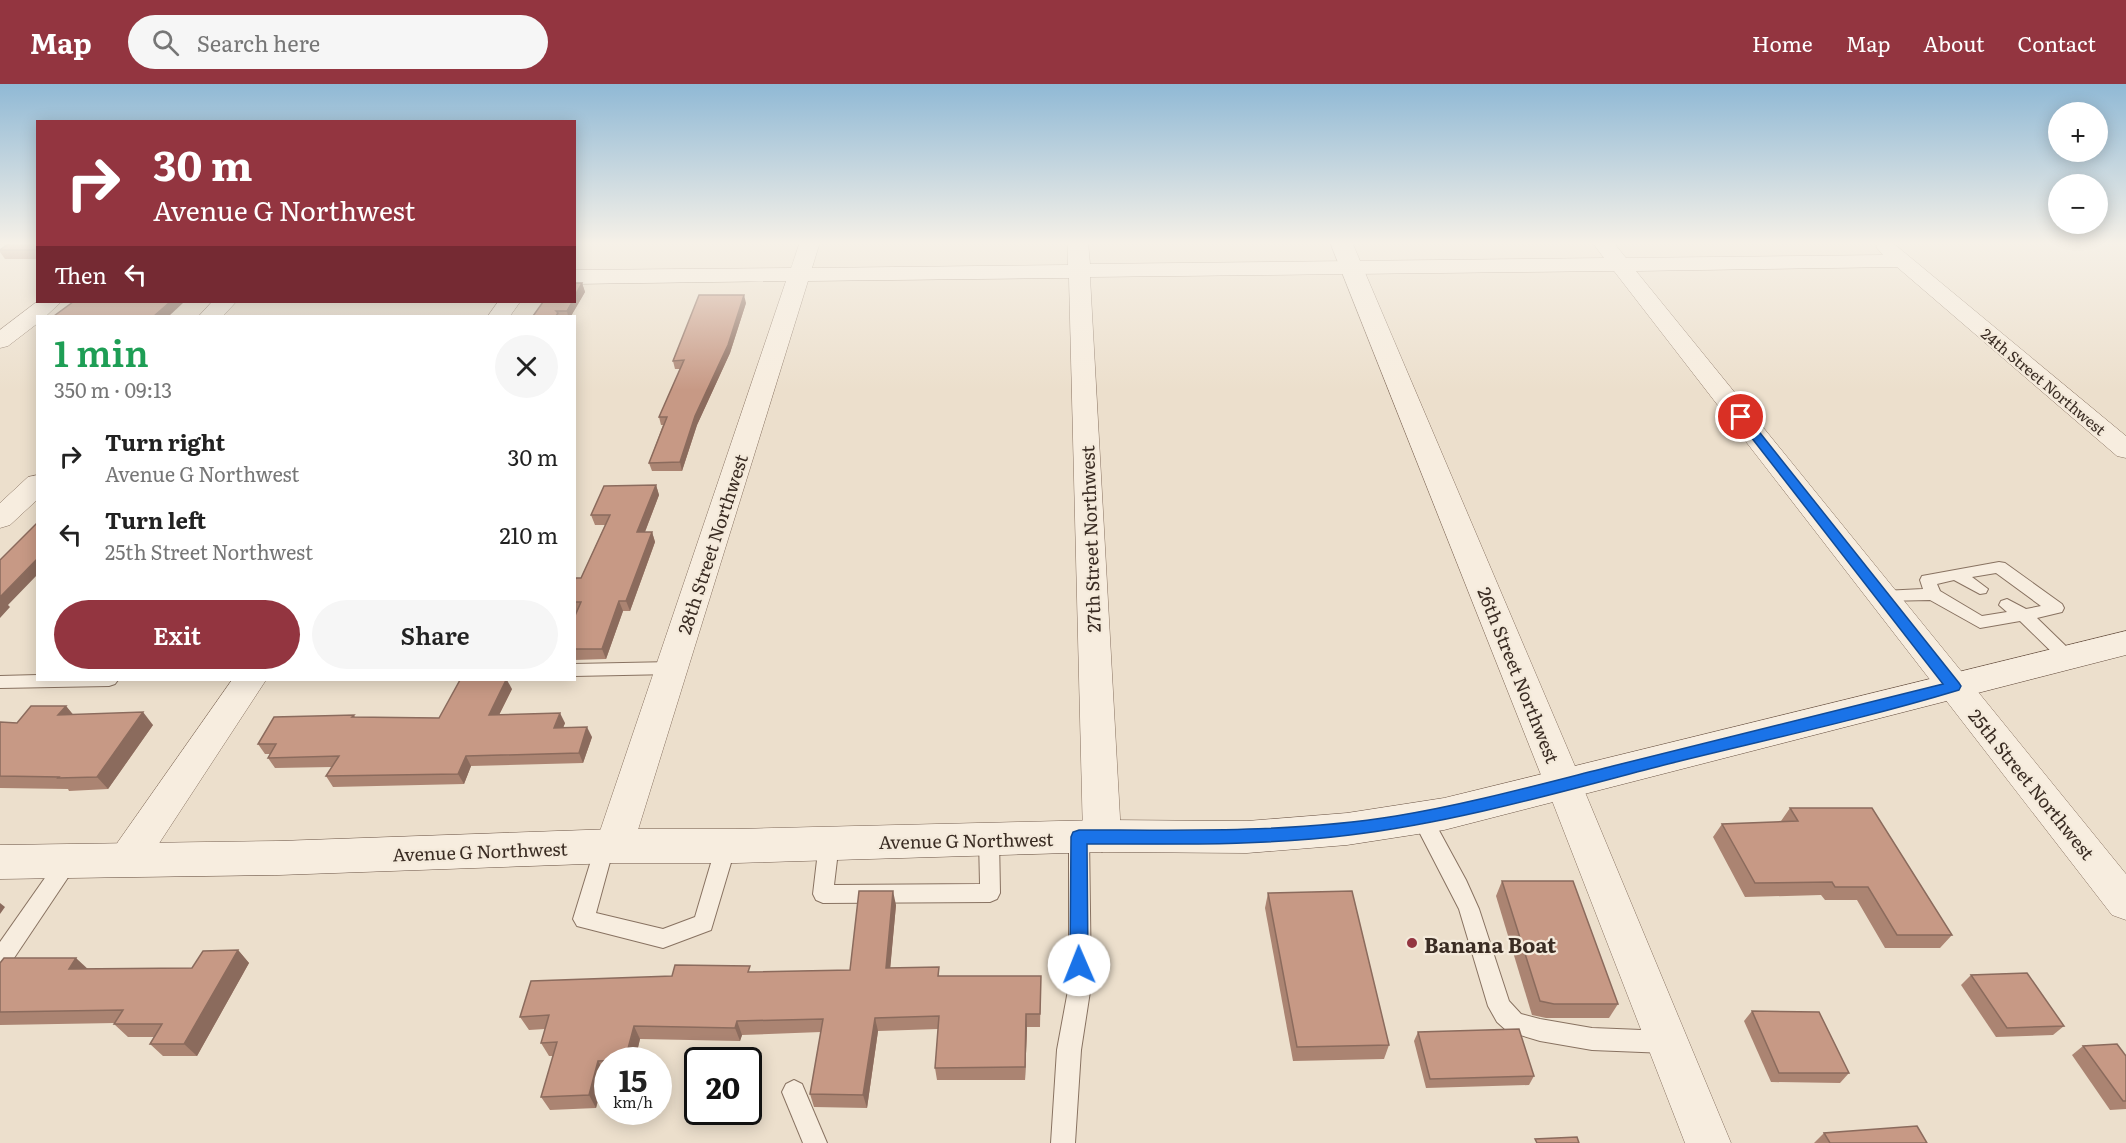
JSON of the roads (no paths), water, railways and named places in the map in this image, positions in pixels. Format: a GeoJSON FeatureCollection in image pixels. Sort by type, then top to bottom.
{"type":"FeatureCollection","features":[{"type":"Feature","properties":{"kind":"main road","name":"26th Street Northwest"},"geometry":{"type":"LineString","coordinates":[[1362,291],[1564,784]]}},
{"type":"Feature","properties":{"kind":"main road","name":"Avenue G Northwest"},"geometry":{"type":"LineString","coordinates":[[0,862],[609,846],[726,846],[1090,837],[1247,837],[1347,829],[1422,818],[2126,643]]}},
{"type":"Feature","properties":{"kind":"street","name":"28th Street Northwest"},"geometry":{"type":"LineString","coordinates":[[609,846],[672,668],[794,291]]}},
{"type":"Feature","properties":{"kind":"street","name":"27th Street Northwest"},"geometry":{"type":"LineString","coordinates":[[1080,291],[1086,394],[1090,837]]}},
{"type":"Feature","properties":{"kind":"street","name":"25th Street Northwest"},"geometry":{"type":"LineString","coordinates":[[1641,291],[2126,903]]}},
{"type":"Feature","properties":{"kind":"street","name":"24th Street Northwest"},"geometry":{"type":"LineString","coordinates":[[1939,291],[2126,450]]}},
{"type":"Feature","properties":{"kind":"street"},"geometry":{"type":"LineString","coordinates":[[0,341],[49,303]]}},
{"type":"Feature","properties":{"kind":"street"},"geometry":{"type":"LineString","coordinates":[[211,315],[224,303]]}},
{"type":"Feature","properties":{"kind":"street"},"geometry":{"type":"LineString","coordinates":[[0,519],[36,485]]}},
{"type":"Feature","properties":{"kind":"street"},"geometry":{"type":"LineString","coordinates":[[127,860],[248,681]]}},
{"type":"Feature","properties":{"kind":"street","name":"26th Street Northwest"},"geometry":{"type":"LineString","coordinates":[[1564,784],[1708,1143]]}},
{"type":"Feature","properties":{"kind":"lane"},"geometry":{"type":"LineString","coordinates":[[1883,596],[1933,594],[1980,622],[2056,608],[2000,567],[1928,580],[1933,594]]}},
{"type":"Feature","properties":{"kind":"lane"},"geometry":{"type":"LineString","coordinates":[[1955,574],[1980,589]]}},
{"type":"Feature","properties":{"kind":"lane"},"geometry":{"type":"LineString","coordinates":[[2007,605],[2024,615],[2067,657]]}},
{"type":"Feature","properties":{"kind":"lane"},"geometry":{"type":"LineString","coordinates":[[576,670],[672,668]]}},
{"type":"Feature","properties":{"kind":"lane"},"geometry":{"type":"LineString","coordinates":[[0,682],[54,681]]}},
{"type":"Feature","properties":{"kind":"lane"},"geometry":{"type":"LineString","coordinates":[[1422,818],[1469,909],[1499,1006],[1505,1015],[1515,1023],[1592,1039],[1666,1042]]}},
{"type":"Feature","properties":{"kind":"lane"},"geometry":{"type":"LineString","coordinates":[[1063,1143],[1069,1050],[1080,985],[1090,837]]}},
{"type":"Feature","properties":{"kind":"lane"},"geometry":{"type":"LineString","coordinates":[[829,843],[823,894],[990,893],[990,839]]}},
{"type":"Feature","properties":{"kind":"lane"},"geometry":{"type":"LineString","coordinates":[[609,846],[584,919],[663,939],[704,924],[726,846]]}},
{"type":"Feature","properties":{"kind":"lane"},"geometry":{"type":"LineString","coordinates":[[0,960],[68,861]]}},
{"type":"Feature","properties":{"kind":"lane"},"geometry":{"type":"LineString","coordinates":[[794,1092],[815,1143]]}},
{"type":"Feature","properties":{"kind":"place","name":"Banana Boat"},"geometry":{"type":"Point","coordinates":[1412,943]}}]}
